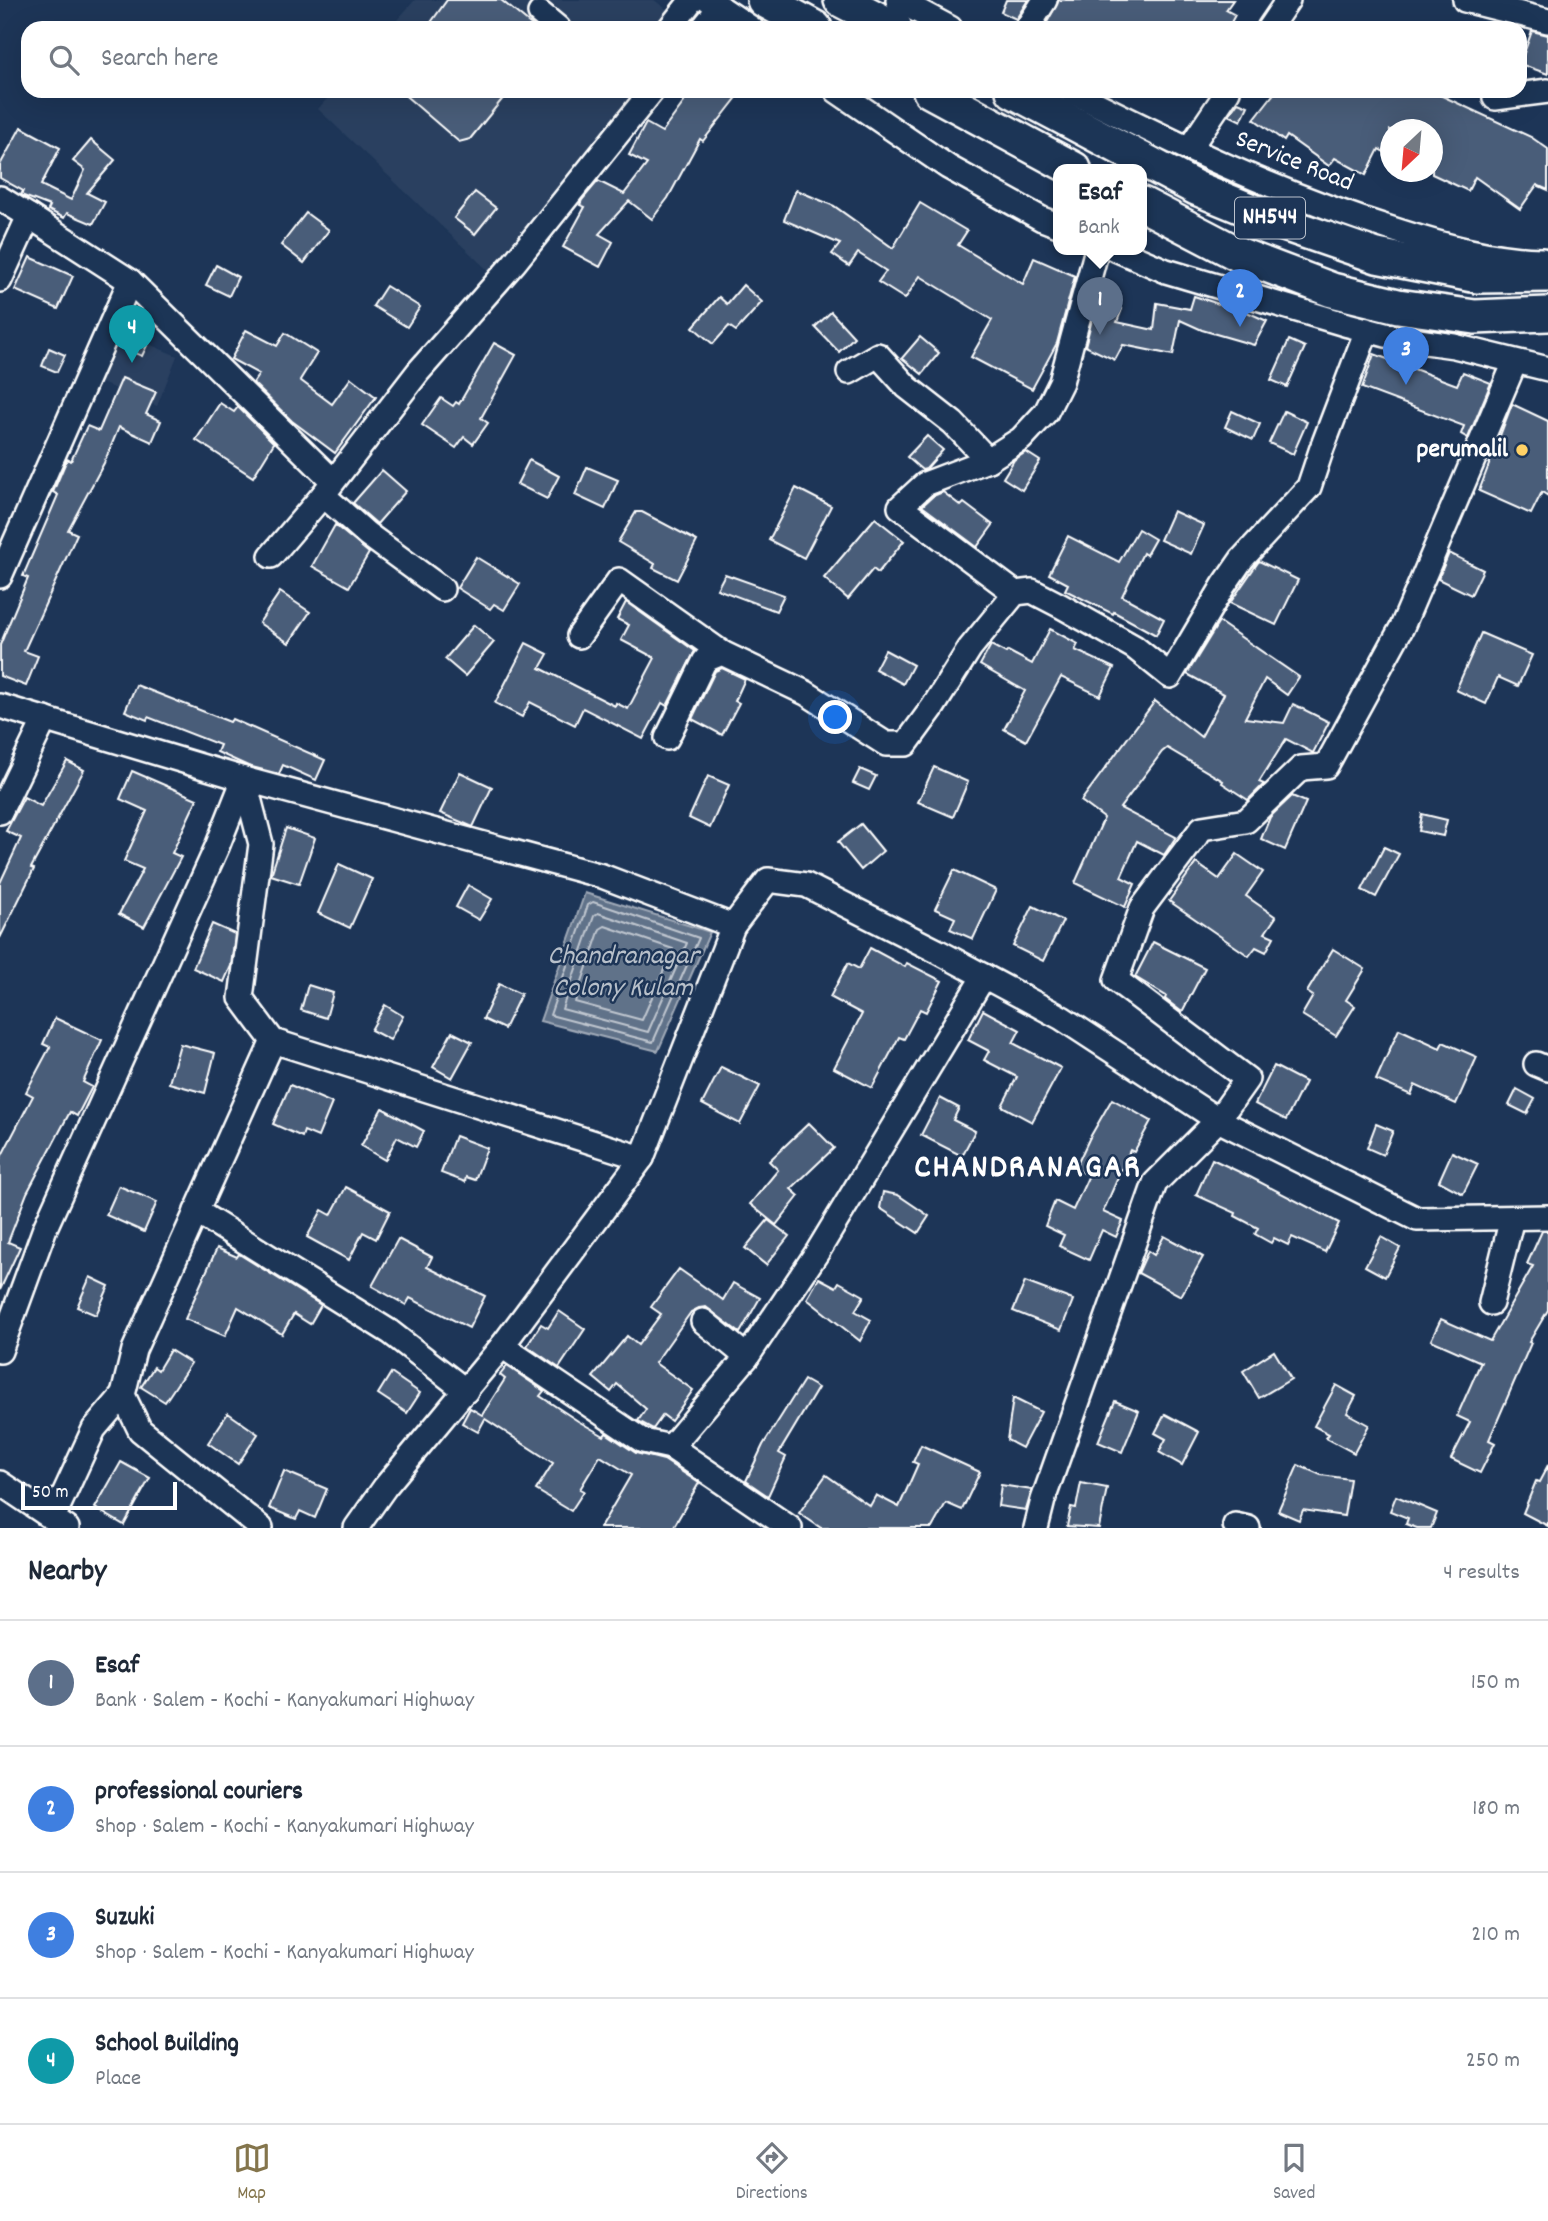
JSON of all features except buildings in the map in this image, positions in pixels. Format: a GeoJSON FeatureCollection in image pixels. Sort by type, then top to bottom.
{"type":"FeatureCollection","features":[{"type":"Feature","properties":{"kind":"highway"},"geometry":{"type":"LineString","coordinates":[[841,0],[882,21]]}},
{"type":"Feature","properties":{"kind":"highway"},"geometry":{"type":"LineString","coordinates":[[762,10],[794,21]]}},
{"type":"Feature","properties":{"kind":"highway"},"geometry":{"type":"LineString","coordinates":[[943,98],[1065,164]]}},
{"type":"Feature","properties":{"kind":"highway","name":"NH544"},"geometry":{"type":"LineString","coordinates":[[1026,98],[1196,188],[1293,227],[1377,256],[1478,276],[1548,275]]}},
{"type":"Feature","properties":{"kind":"highway","name":"NH544"},"geometry":{"type":"LineString","coordinates":[[1147,207],[1240,255],[1332,290],[1398,306],[1475,317],[1548,314]]}},
{"type":"Feature","properties":{"kind":"street"},"geometry":{"type":"LineString","coordinates":[[676,21],[692,0]]}},
{"type":"Feature","properties":{"kind":"street"},"geometry":{"type":"LineString","coordinates":[[898,0],[937,21]]}},
{"type":"Feature","properties":{"kind":"street"},"geometry":{"type":"LineString","coordinates":[[1032,21],[1045,0]]}},
{"type":"Feature","properties":{"kind":"street"},"geometry":{"type":"LineString","coordinates":[[1274,21],[1288,0]]}},
{"type":"Feature","properties":{"kind":"street"},"geometry":{"type":"LineString","coordinates":[[1465,0],[1548,21]]}},
{"type":"Feature","properties":{"kind":"street"},"geometry":{"type":"LineString","coordinates":[[706,21],[715,3],[762,10]]}},
{"type":"Feature","properties":{"kind":"street"},"geometry":{"type":"LineString","coordinates":[[1527,94],[1548,91]]}},
{"type":"Feature","properties":{"kind":"street"},"geometry":{"type":"LineString","coordinates":[[271,556],[418,372],[514,263],[646,98]]}},
{"type":"Feature","properties":{"kind":"street"},"geometry":{"type":"LineString","coordinates":[[847,98],[948,167],[1053,223]]}},
{"type":"Feature","properties":{"kind":"street","name":"Service Road"},"geometry":{"type":"LineString","coordinates":[[1084,98],[1257,180],[1364,220],[1440,244],[1516,260],[1548,260]]}},
{"type":"Feature","properties":{"kind":"street"},"geometry":{"type":"LineString","coordinates":[[1189,149],[1223,98]]}},
{"type":"Feature","properties":{"kind":"street"},"geometry":{"type":"LineString","coordinates":[[0,198],[130,281],[328,488],[367,534],[442,589]]}},
{"type":"Feature","properties":{"kind":"street"},"geometry":{"type":"LineString","coordinates":[[0,280],[29,216]]}},
{"type":"Feature","properties":{"kind":"street"},"geometry":{"type":"LineString","coordinates":[[1095,255],[1061,382],[1046,412],[1021,439],[988,460],[925,484],[900,507],[1015,593],[1032,591],[1134,647],[1170,676],[1242,559],[1309,487],[1367,330]]}},
{"type":"Feature","properties":{"kind":"street"},"geometry":{"type":"LineString","coordinates":[[1129,255],[1177,275],[1367,330],[1397,338],[1454,346],[1548,369]]}},
{"type":"Feature","properties":{"kind":"street"},"geometry":{"type":"LineString","coordinates":[[0,576],[130,281]]}},
{"type":"Feature","properties":{"kind":"street"},"geometry":{"type":"LineString","coordinates":[[849,372],[878,355],[907,387],[954,423],[988,460]]}},
{"type":"Feature","properties":{"kind":"street"},"geometry":{"type":"LineString","coordinates":[[1036,1528],[1043,1500],[1155,1183],[1218,1120],[1247,1079],[1116,980],[1142,908],[1202,828],[1246,821],[1301,768],[1326,766],[1402,627],[1515,362]]}},
{"type":"Feature","properties":{"kind":"street"},"geometry":{"type":"LineString","coordinates":[[579,636],[618,580],[722,653],[806,693],[886,744],[906,744],[970,648],[1015,593]]}},
{"type":"Feature","properties":{"kind":"street"},"geometry":{"type":"LineString","coordinates":[[667,738],[705,660],[722,653]]}},
{"type":"Feature","properties":{"kind":"street"},"geometry":{"type":"LineString","coordinates":[[0,706],[244,779],[602,876],[733,926]]}},
{"type":"Feature","properties":{"kind":"street"},"geometry":{"type":"LineString","coordinates":[[0,813],[45,719]]}},
{"type":"Feature","properties":{"kind":"street"},"geometry":{"type":"LineString","coordinates":[[244,779],[261,844],[241,999],[273,1041],[642,1158]]}},
{"type":"Feature","properties":{"kind":"street"},"geometry":{"type":"LineString","coordinates":[[0,1351],[46,1227],[211,859],[244,779]]}},
{"type":"Feature","properties":{"kind":"street"},"geometry":{"type":"LineString","coordinates":[[356,1528],[385,1487],[502,1346],[642,1158],[733,926],[768,880],[806,885],[984,976],[1062,1018],[1218,1120],[1417,1219],[1548,1217]]}},
{"type":"Feature","properties":{"kind":"street"},"geometry":{"type":"LineString","coordinates":[[671,1447],[747,1357],[818,1251],[984,976]]}},
{"type":"Feature","properties":{"kind":"street"},"geometry":{"type":"LineString","coordinates":[[0,1483],[60,1523],[94,1429],[123,1395],[134,1350],[273,1041]]}},
{"type":"Feature","properties":{"kind":"street"},"geometry":{"type":"LineString","coordinates":[[196,1211],[390,1332],[466,1391]]}},
{"type":"Feature","properties":{"kind":"street"},"geometry":{"type":"LineString","coordinates":[[1491,1303],[1512,1217]]}},
{"type":"Feature","properties":{"kind":"street"},"geometry":{"type":"LineString","coordinates":[[704,1321],[747,1357]]}},
{"type":"Feature","properties":{"kind":"street"},"geometry":{"type":"LineString","coordinates":[[502,1346],[643,1441],[671,1447],[790,1528]]}},
{"type":"Feature","properties":{"kind":"street"},"geometry":{"type":"LineString","coordinates":[[123,1395],[140,1430],[261,1528]]}},
{"type":"Feature","properties":{"kind":"shaded area"},"geometry":{"type":"Polygon","coordinates":[[[415,0],[654,0],[682,21],[396,21],[415,0]]]}},
{"type":"Feature","properties":{"kind":"shaded area"},"geometry":{"type":"Polygon","coordinates":[[[328,98],[632,98],[493,275],[318,109],[328,98]]]}},
{"type":"Feature","properties":{"kind":"shaded area"},"geometry":{"type":"Polygon","coordinates":[[[113,329],[177,356],[157,406],[92,379],[113,329]]]}},
{"type":"Feature","properties":{"kind":"water","name":"Chandranagar Colony Kulam"},"geometry":{"type":"Polygon","coordinates":[[[585,893],[710,932],[658,1051],[540,1021],[585,893]]]}},
{"type":"Feature","properties":{"kind":"place","name":"professional couriers"},"geometry":{"type":"Point","coordinates":[1240,327]}},
{"type":"Feature","properties":{"kind":"place","name":"Esaf"},"geometry":{"type":"Point","coordinates":[1100,335]}},
{"type":"Feature","properties":{"kind":"place","name":"School Building"},"geometry":{"type":"Point","coordinates":[132,363]}},
{"type":"Feature","properties":{"kind":"place","name":"Suzuki"},"geometry":{"type":"Point","coordinates":[1406,385]}},
{"type":"Feature","properties":{"kind":"place","name":"perumalil"},"geometry":{"type":"Point","coordinates":[1522,450]}},
{"type":"Feature","properties":{"kind":"district","name":"CHANDRANAGAR"},"geometry":{"type":"Point","coordinates":[1028,1169]}}]}
